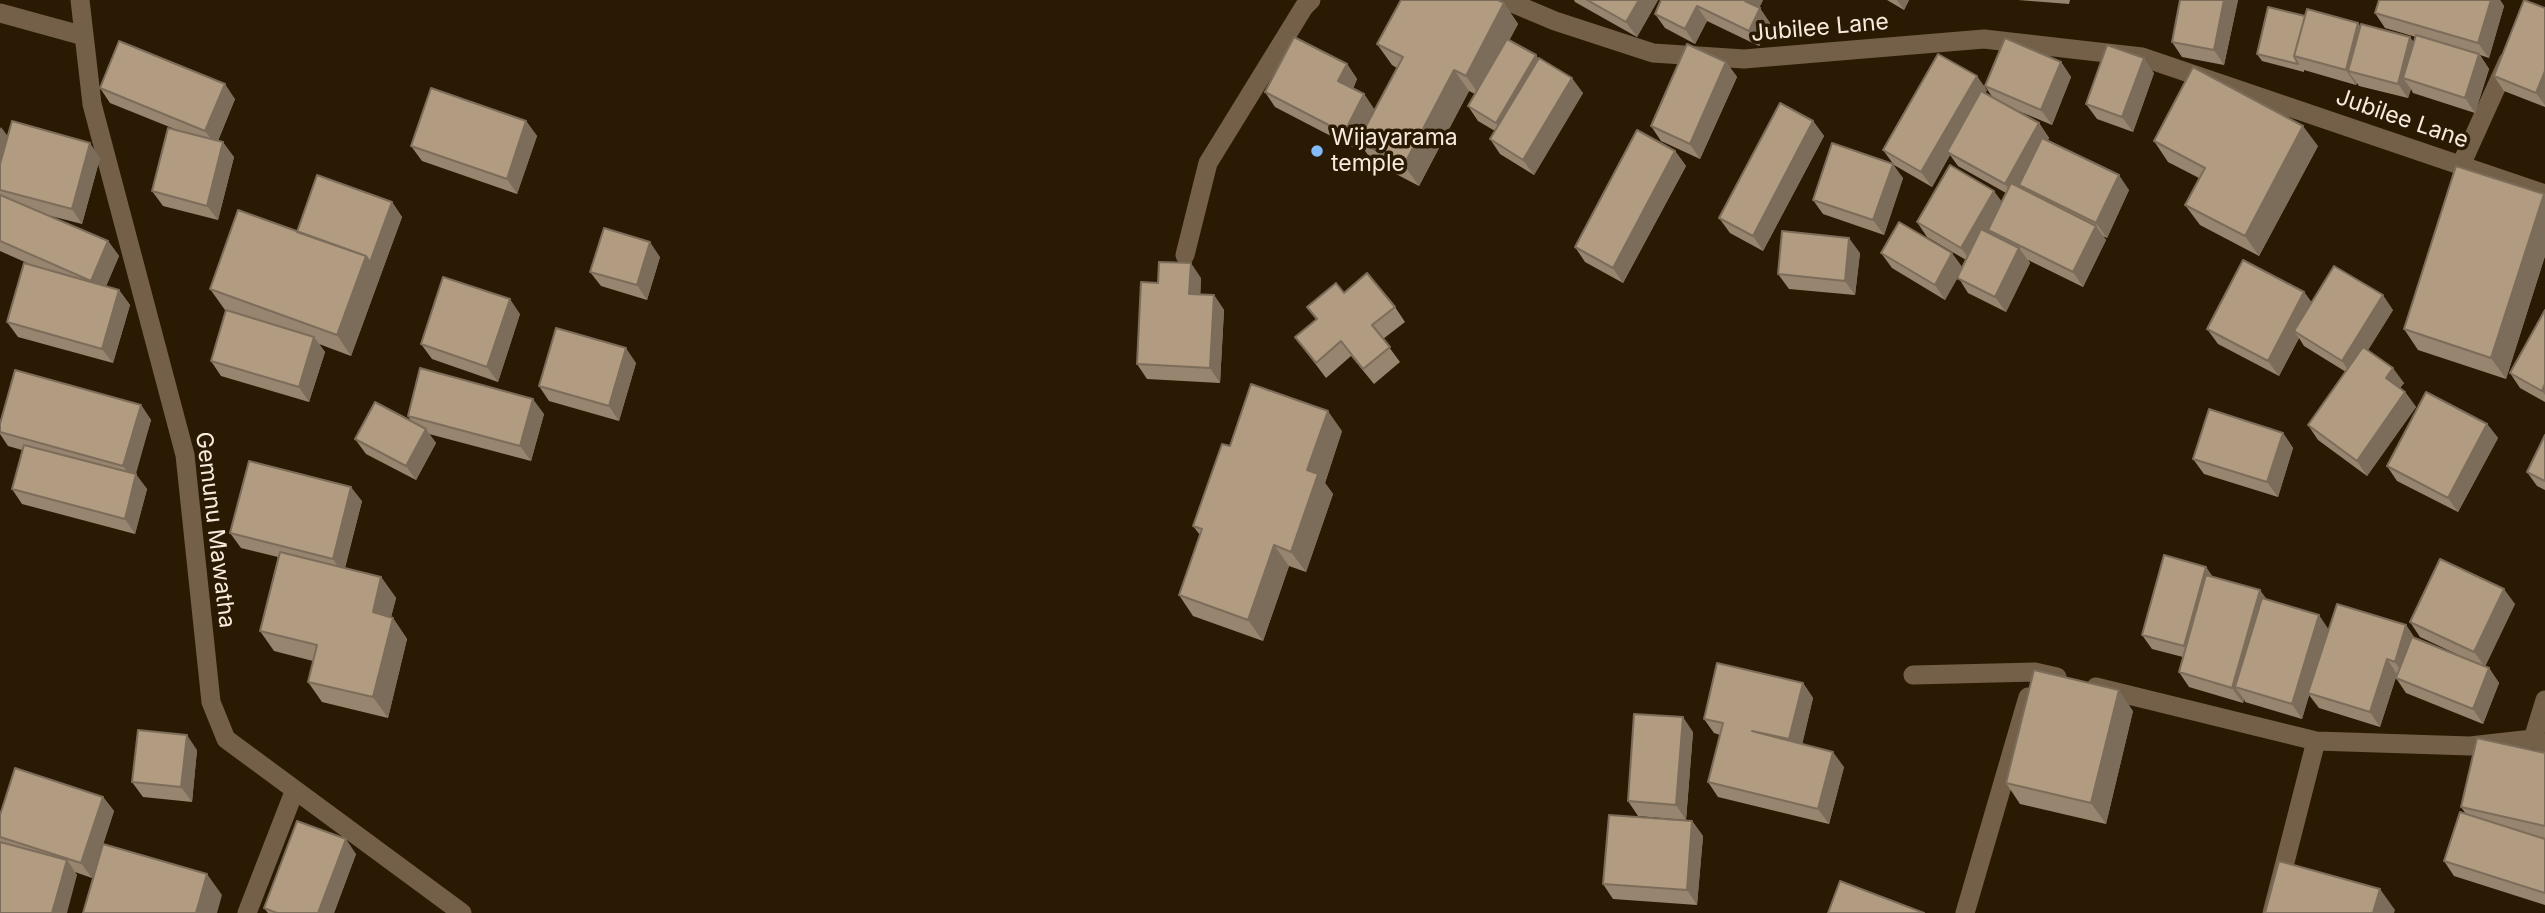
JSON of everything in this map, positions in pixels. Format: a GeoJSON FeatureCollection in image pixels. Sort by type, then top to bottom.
{"type":"FeatureCollection","features":[{"type":"Feature","properties":{"kind":"street","name":"Gemunu Mawatha"},"geometry":{"type":"LineString","coordinates":[[80,0],[92,104],[185,454],[211,702],[226,739],[294,792],[462,913]]}},
{"type":"Feature","properties":{"kind":"street"},"geometry":{"type":"LineString","coordinates":[[1185,255],[1208,163],[1304,7],[1311,0]]}},
{"type":"Feature","properties":{"kind":"street","name":"Jubilee Lane"},"geometry":{"type":"LineString","coordinates":[[1505,0],[1555,21],[1653,54],[1744,59],[1984,38],[2142,57],[2545,194]]}},
{"type":"Feature","properties":{"kind":"street"},"geometry":{"type":"LineString","coordinates":[[0,13],[84,36]]}},
{"type":"Feature","properties":{"kind":"street"},"geometry":{"type":"LineString","coordinates":[[2461,165],[2514,43]]}},
{"type":"Feature","properties":{"kind":"street"},"geometry":{"type":"LineString","coordinates":[[1965,913],[2035,672]]}},
{"type":"Feature","properties":{"kind":"street"},"geometry":{"type":"LineString","coordinates":[[1913,675],[2035,672],[2316,741],[2470,746],[2539,741],[2545,700]]}},
{"type":"Feature","properties":{"kind":"street"},"geometry":{"type":"LineString","coordinates":[[2272,913],[2316,741]]}},
{"type":"Feature","properties":{"kind":"street"},"geometry":{"type":"LineString","coordinates":[[247,913],[294,792]]}},
{"type":"Feature","properties":{"kind":"building"},"geometry":{"type":"Polygon","coordinates":[[[1401,0],[1498,0],[1504,3],[1466,76],[1454,70],[1404,165],[1358,141],[1403,57],[1377,44],[1401,0]]]}},
{"type":"Feature","properties":{"kind":"building"},"geometry":{"type":"Polygon","coordinates":[[[1587,0],[1639,0],[1626,22],[1587,0]]]}},
{"type":"Feature","properties":{"kind":"building"},"geometry":{"type":"Polygon","coordinates":[[[1661,0],[1745,0],[1760,8],[1749,31],[1697,6],[1685,29],[1655,14],[1661,0]]]}},
{"type":"Feature","properties":{"kind":"building"},"geometry":{"type":"Polygon","coordinates":[[[2180,0],[2224,0],[2214,50],[2172,42],[2180,0]]]}},
{"type":"Feature","properties":{"kind":"building"},"geometry":{"type":"Polygon","coordinates":[[[2379,0],[2491,0],[2478,43],[2375,13],[2379,0]]]}},
{"type":"Feature","properties":{"kind":"building"},"geometry":{"type":"Polygon","coordinates":[[[2524,0],[2545,8],[2545,71],[2536,93],[2494,76],[2524,0]]]}},
{"type":"Feature","properties":{"kind":"building"},"geometry":{"type":"Polygon","coordinates":[[[2268,7],[2305,16],[2294,56],[2298,64],[2257,54],[2268,7]]]}},
{"type":"Feature","properties":{"kind":"building"},"geometry":{"type":"Polygon","coordinates":[[[2307,9],[2358,23],[2346,70],[2294,56],[2307,9]]]}},
{"type":"Feature","properties":{"kind":"building"},"geometry":{"type":"Polygon","coordinates":[[[2361,24],[2410,37],[2398,84],[2348,71],[2361,24]]]}},
{"type":"Feature","properties":{"kind":"building"},"geometry":{"type":"Polygon","coordinates":[[[2416,35],[2479,54],[2465,98],[2403,78],[2416,35]]]}},
{"type":"Feature","properties":{"kind":"building"},"geometry":{"type":"Polygon","coordinates":[[[1294,37],[1347,64],[1338,81],[1364,94],[1344,133],[1265,92],[1294,37]]]}},
{"type":"Feature","properties":{"kind":"building"},"geometry":{"type":"Polygon","coordinates":[[[2005,38],[2061,62],[2041,110],[1985,86],[2005,38]]]}},
{"type":"Feature","properties":{"kind":"building"},"geometry":{"type":"Polygon","coordinates":[[[1507,39],[1536,55],[1496,123],[1468,106],[1507,39]]]}},
{"type":"Feature","properties":{"kind":"building"},"geometry":{"type":"Polygon","coordinates":[[[119,41],[225,84],[205,131],[100,88],[119,41]]]}},
{"type":"Feature","properties":{"kind":"building"},"geometry":{"type":"Polygon","coordinates":[[[1687,44],[1726,62],[1690,144],[1651,126],[1687,44]]]}},
{"type":"Feature","properties":{"kind":"building"},"geometry":{"type":"Polygon","coordinates":[[[2107,45],[2144,58],[2122,117],[2086,104],[2107,45]]]}},
{"type":"Feature","properties":{"kind":"building"},"geometry":{"type":"Polygon","coordinates":[[[1938,54],[1977,76],[1921,172],[1883,150],[1938,54]]]}},
{"type":"Feature","properties":{"kind":"building"},"geometry":{"type":"Polygon","coordinates":[[[1539,58],[1572,78],[1523,160],[1490,139],[1539,58]]]}},
{"type":"Feature","properties":{"kind":"building"},"geometry":{"type":"Polygon","coordinates":[[[2193,67],[2303,126],[2245,236],[2185,205],[2205,168],[2154,141],[2193,67]]]}},
{"type":"Feature","properties":{"kind":"building"},"geometry":{"type":"Polygon","coordinates":[[[431,88],[526,121],[507,179],[411,146],[431,88]]]}},
{"type":"Feature","properties":{"kind":"building"},"geometry":{"type":"Polygon","coordinates":[[[1981,91],[2039,123],[2005,184],[1947,152],[1981,91]]]}},
{"type":"Feature","properties":{"kind":"building"},"geometry":{"type":"Polygon","coordinates":[[[1780,103],[1813,121],[1753,236],[1719,218],[1780,103]]]}},
{"type":"Feature","properties":{"kind":"building"},"geometry":{"type":"Polygon","coordinates":[[[12,121],[90,143],[72,209],[0,190],[0,164],[12,121]]]}},
{"type":"Feature","properties":{"kind":"building"},"geometry":{"type":"Polygon","coordinates":[[[168,128],[223,142],[207,206],[152,191],[168,128]]]}},
{"type":"Feature","properties":{"kind":"building"},"geometry":{"type":"Polygon","coordinates":[[[1637,130],[1675,151],[1613,268],[1575,247],[1637,130]]]}},
{"type":"Feature","properties":{"kind":"building"},"geometry":{"type":"Polygon","coordinates":[[[2042,138],[2119,175],[2096,223],[2019,185],[2042,138]]]}},
{"type":"Feature","properties":{"kind":"building"},"geometry":{"type":"Polygon","coordinates":[[[1832,143],[1893,164],[1873,220],[1813,200],[1832,143]]]}},
{"type":"Feature","properties":{"kind":"building"},"geometry":{"type":"Polygon","coordinates":[[[1950,165],[1994,191],[1961,248],[1917,222],[1950,165]]]}},
{"type":"Feature","properties":{"kind":"building"},"geometry":{"type":"Polygon","coordinates":[[[2456,166],[2544,194],[2491,358],[2404,329],[2456,166]]]}},
{"type":"Feature","properties":{"kind":"building"},"geometry":{"type":"Polygon","coordinates":[[[317,175],[392,202],[370,262],[366,256],[297,232],[317,175]]]}},
{"type":"Feature","properties":{"kind":"building"},"geometry":{"type":"Polygon","coordinates":[[[2011,183],[2096,226],[2073,272],[1988,230],[2011,183]]]}},
{"type":"Feature","properties":{"kind":"building"},"geometry":{"type":"Polygon","coordinates":[[[0,195],[108,241],[91,281],[0,241],[0,195]]]}},
{"type":"Feature","properties":{"kind":"building"},"geometry":{"type":"Polygon","coordinates":[[[238,210],[366,256],[337,335],[210,289],[238,210]]]}},
{"type":"Feature","properties":{"kind":"building"},"geometry":{"type":"Polygon","coordinates":[[[1899,222],[1952,253],[1935,285],[1881,253],[1899,222]]]}},
{"type":"Feature","properties":{"kind":"building"},"geometry":{"type":"Polygon","coordinates":[[[604,228],[650,242],[637,285],[590,272],[604,228]]]}},
{"type":"Feature","properties":{"kind":"building"},"geometry":{"type":"Polygon","coordinates":[[[1981,229],[2019,248],[1995,297],[1957,278],[1981,229]]]}},
{"type":"Feature","properties":{"kind":"building"},"geometry":{"type":"Polygon","coordinates":[[[1782,231],[1849,238],[1845,281],[1778,274],[1782,231]]]}},
{"type":"Feature","properties":{"kind":"building"},"geometry":{"type":"Polygon","coordinates":[[[2243,260],[2304,292],[2268,361],[2207,329],[2243,260]]]}},
{"type":"Feature","properties":{"kind":"building"},"geometry":{"type":"Polygon","coordinates":[[[1159,262],[1191,263],[1189,294],[1214,295],[1210,368],[1137,364],[1141,282],[1158,283],[1159,262]]]}},
{"type":"Feature","properties":{"kind":"building"},"geometry":{"type":"Polygon","coordinates":[[[24,263],[119,290],[102,349],[7,322],[24,263]]]}},
{"type":"Feature","properties":{"kind":"building"},"geometry":{"type":"Polygon","coordinates":[[[2334,266],[2383,295],[2342,361],[2294,331],[2334,266]]]}},
{"type":"Feature","properties":{"kind":"building"},"geometry":{"type":"Polygon","coordinates":[[[1367,273],[1395,307],[1372,325],[1390,347],[1363,369],[1341,341],[1316,363],[1295,337],[1317,319],[1307,307],[1336,283],[1344,293],[1367,273]]]}},
{"type":"Feature","properties":{"kind":"building"},"geometry":{"type":"Polygon","coordinates":[[[443,277],[510,299],[487,367],[421,344],[443,277]]]}},
{"type":"Feature","properties":{"kind":"building"},"geometry":{"type":"Polygon","coordinates":[[[226,310],[314,337],[299,387],[211,361],[226,310]]]}},
{"type":"Feature","properties":{"kind":"building"},"geometry":{"type":"Polygon","coordinates":[[[2545,310],[2545,384],[2542,391],[2510,373],[2545,310]]]}},
{"type":"Feature","properties":{"kind":"building"},"geometry":{"type":"Polygon","coordinates":[[[556,328],[626,348],[609,406],[539,386],[556,328]]]}},
{"type":"Feature","properties":{"kind":"building"},"geometry":{"type":"Polygon","coordinates":[[[2363,347],[2393,368],[2386,378],[2405,392],[2357,461],[2308,425],[2363,347]]]}},
{"type":"Feature","properties":{"kind":"building"},"geometry":{"type":"Polygon","coordinates":[[[420,368],[533,399],[520,446],[408,416],[420,368]]]}},
{"type":"Feature","properties":{"kind":"building"},"geometry":{"type":"Polygon","coordinates":[[[15,370],[141,405],[123,466],[0,432],[15,370]]]}},
{"type":"Feature","properties":{"kind":"building"},"geometry":{"type":"Polygon","coordinates":[[[1251,384],[1328,411],[1307,470],[1318,474],[1291,552],[1274,545],[1248,620],[1179,595],[1202,529],[1193,526],[1222,444],[1230,446],[1251,384]]]}},
{"type":"Feature","properties":{"kind":"building"},"geometry":{"type":"Polygon","coordinates":[[[2426,392],[2487,424],[2448,498],[2387,466],[2426,392]]]}},
{"type":"Feature","properties":{"kind":"building"},"geometry":{"type":"Polygon","coordinates":[[[375,402],[426,429],[406,466],[355,439],[375,402]]]}},
{"type":"Feature","properties":{"kind":"building"},"geometry":{"type":"Polygon","coordinates":[[[2209,409],[2283,433],[2267,482],[2193,459],[2209,409]]]}},
{"type":"Feature","properties":{"kind":"building"},"geometry":{"type":"Polygon","coordinates":[[[2545,435],[2545,481],[2527,472],[2545,435]]]}},
{"type":"Feature","properties":{"kind":"building"},"geometry":{"type":"Polygon","coordinates":[[[24,445],[136,474],[125,519],[12,489],[24,445]]]}},
{"type":"Feature","properties":{"kind":"building"},"geometry":{"type":"Polygon","coordinates":[[[249,461],[351,487],[333,559],[230,533],[249,461]]]}},
{"type":"Feature","properties":{"kind":"building"},"geometry":{"type":"Polygon","coordinates":[[[280,552],[381,577],[373,612],[393,618],[373,697],[308,682],[317,645],[260,631],[280,552]]]}},
{"type":"Feature","properties":{"kind":"building"},"geometry":{"type":"Polygon","coordinates":[[[2164,555],[2206,567],[2184,646],[2142,635],[2164,555]]]}},
{"type":"Feature","properties":{"kind":"building"},"geometry":{"type":"Polygon","coordinates":[[[2440,559],[2504,589],[2474,652],[2410,622],[2440,559]]]}},
{"type":"Feature","properties":{"kind":"building"},"geometry":{"type":"Polygon","coordinates":[[[2206,575],[2260,590],[2232,688],[2179,672],[2206,575]]]}},
{"type":"Feature","properties":{"kind":"building"},"geometry":{"type":"Polygon","coordinates":[[[2262,598],[2319,615],[2292,704],[2235,687],[2262,598]]]}},
{"type":"Feature","properties":{"kind":"building"},"geometry":{"type":"Polygon","coordinates":[[[2337,604],[2406,625],[2395,662],[2387,659],[2370,712],[2308,693],[2337,604]]]}},
{"type":"Feature","properties":{"kind":"building"},"geometry":{"type":"Polygon","coordinates":[[[2412,637],[2489,668],[2473,709],[2396,678],[2412,637]]]}},
{"type":"Feature","properties":{"kind":"building"},"geometry":{"type":"Polygon","coordinates":[[[1717,663],[1803,683],[1789,739],[1752,731],[1833,752],[1818,809],[1708,782],[1723,723],[1704,719],[1717,663]]]}},
{"type":"Feature","properties":{"kind":"building"},"geometry":{"type":"Polygon","coordinates":[[[2034,670],[2119,690],[2091,803],[2006,783],[2034,670]]]}},
{"type":"Feature","properties":{"kind":"building"},"geometry":{"type":"Polygon","coordinates":[[[1634,714],[1683,717],[1676,805],[1628,801],[1634,714]]]}},
{"type":"Feature","properties":{"kind":"building"},"geometry":{"type":"Polygon","coordinates":[[[138,730],[187,735],[181,787],[132,782],[138,730]]]}},
{"type":"Feature","properties":{"kind":"building"},"geometry":{"type":"Polygon","coordinates":[[[2477,738],[2545,753],[2545,826],[2461,807],[2477,738]]]}},
{"type":"Feature","properties":{"kind":"building"},"geometry":{"type":"Polygon","coordinates":[[[15,768],[103,797],[81,863],[0,837],[0,815],[15,768]]]}},
{"type":"Feature","properties":{"kind":"building"},"geometry":{"type":"Polygon","coordinates":[[[2460,812],[2545,839],[2545,893],[2444,861],[2460,812]]]}},
{"type":"Feature","properties":{"kind":"building"},"geometry":{"type":"Polygon","coordinates":[[[1609,815],[1692,821],[1687,890],[1603,884],[1609,815]]]}},
{"type":"Feature","properties":{"kind":"building"},"geometry":{"type":"Polygon","coordinates":[[[297,821],[346,839],[318,913],[277,913],[264,908],[297,821]]]}},
{"type":"Feature","properties":{"kind":"building"},"geometry":{"type":"Polygon","coordinates":[[[0,842],[67,860],[52,913],[0,913],[0,842]]]}},
{"type":"Feature","properties":{"kind":"building"},"geometry":{"type":"Polygon","coordinates":[[[103,844],[207,874],[196,913],[83,913],[103,844]]]}},
{"type":"Feature","properties":{"kind":"building"},"geometry":{"type":"Polygon","coordinates":[[[2279,861],[2380,889],[2373,913],[2265,913],[2279,861]]]}},
{"type":"Feature","properties":{"kind":"building"},"geometry":{"type":"Polygon","coordinates":[[[1840,881],[1924,913],[1828,913],[1840,881]]]}},
{"type":"Feature","properties":{"kind":"place","name":"Wijayarama temple"},"geometry":{"type":"Point","coordinates":[1317,151]}}]}
